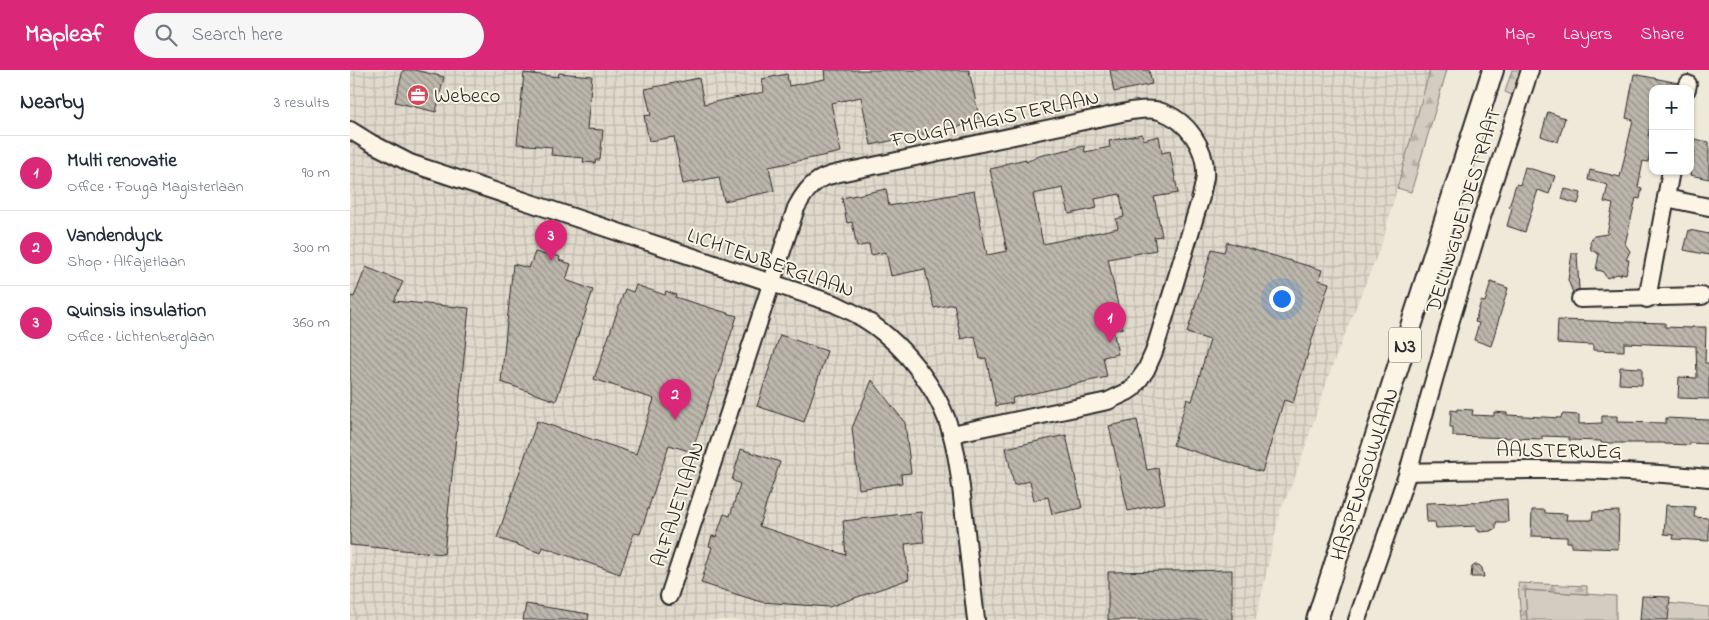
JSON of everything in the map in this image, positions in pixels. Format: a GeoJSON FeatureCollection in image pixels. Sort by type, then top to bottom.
{"type":"FeatureCollection","features":[{"type":"Feature","properties":{"kind":"main road","name":"HASPENGOUWLAAN"},"geometry":{"type":"LineString","coordinates":[[1317,620],[1493,70]]}},
{"type":"Feature","properties":{"kind":"street","name":"DELLINGWEIDESTRAAT"},"geometry":{"type":"LineString","coordinates":[[1357,620],[1408,472],[1482,217],[1530,70]]}},
{"type":"Feature","properties":{"kind":"street","name":"FOUGA MAGISTERLAAN"},"geometry":{"type":"LineString","coordinates":[[771,283],[796,208],[807,190],[814,182],[822,178],[859,168],[1138,110],[1158,110],[1172,116],[1185,125],[1195,137],[1202,153],[1205,176],[1201,196],[1154,352],[1138,382],[1127,392],[1108,401],[952,434]]}},
{"type":"Feature","properties":{"kind":"street","name":"LICHTENBERGLAAN"},"geometry":{"type":"LineString","coordinates":[[350,130],[410,163],[835,304],[860,316],[882,332],[903,351],[920,371],[940,403],[952,434],[958,463],[976,620]]}},
{"type":"Feature","properties":{"kind":"street"},"geometry":{"type":"LineString","coordinates":[[1647,298],[1670,175]]}},
{"type":"Feature","properties":{"kind":"street"},"geometry":{"type":"LineString","coordinates":[[1666,198],[1709,208]]}},
{"type":"Feature","properties":{"kind":"street","name":"ALFAJETLAAN"},"geometry":{"type":"LineString","coordinates":[[669,596],[771,283]]}},
{"type":"Feature","properties":{"kind":"street"},"geometry":{"type":"LineString","coordinates":[[1580,299],[1702,296]]}},
{"type":"Feature","properties":{"kind":"street","name":"AALSTERWEG"},"geometry":{"type":"LineString","coordinates":[[1408,472],[1530,469],[1709,478]]}},
{"type":"Feature","properties":{"kind":"shaded area"},"geometry":{"type":"Polygon","coordinates":[[[350,70],[1430,70],[1382,243],[1334,361],[1294,480],[1280,511],[1256,620],[350,620],[350,70]]]}},
{"type":"Feature","properties":{"kind":"green space"},"geometry":{"type":"Polygon","coordinates":[[[1430,70],[1447,70],[1411,192],[1397,188],[1430,70]]]}},
{"type":"Feature","properties":{"kind":"green space"},"geometry":{"type":"Polygon","coordinates":[[[1512,70],[1523,70],[1514,96],[1505,92],[1512,70]]]}},
{"type":"Feature","properties":{"kind":"green space"},"geometry":{"type":"Polygon","coordinates":[[[1518,583],[1587,586],[1587,594],[1525,590],[1527,620],[1521,620],[1518,583]]]}},
{"type":"Feature","properties":{"kind":"green space"},"geometry":{"type":"Polygon","coordinates":[[[1525,590],[1616,596],[1616,620],[1527,620],[1525,590]]]}},
{"type":"Feature","properties":{"kind":"green space"},"geometry":{"type":"Polygon","coordinates":[[[1666,603],[1709,607],[1709,620],[1664,620],[1666,603]]]}},
{"type":"Feature","properties":{"kind":"building","name":"Webeco"},"geometry":{"type":"Polygon","coordinates":[[[403,70],[415,70],[444,77],[436,112],[395,102],[403,70]]]}},
{"type":"Feature","properties":{"kind":"building"},"geometry":{"type":"Polygon","coordinates":[[[824,70],[969,70],[980,122],[871,145],[861,97],[831,103],[841,152],[769,167],[774,191],[724,201],[719,177],[683,184],[674,137],[649,141],[644,116],[651,115],[645,89],[699,78],[704,104],[764,92],[762,79],[787,74],[789,86],[825,79],[824,70]]]}},
{"type":"Feature","properties":{"kind":"building"},"geometry":{"type":"Polygon","coordinates":[[[1110,70],[1149,70],[1152,84],[1114,92],[1110,70]]]}},
{"type":"Feature","properties":{"kind":"building"},"geometry":{"type":"Polygon","coordinates":[[[524,73],[558,77],[559,73],[592,76],[587,129],[603,130],[600,160],[596,160],[595,163],[583,162],[584,158],[551,155],[552,147],[517,144],[524,73]]]}},
{"type":"Feature","properties":{"kind":"building"},"geometry":{"type":"Polygon","coordinates":[[[1634,74],[1678,83],[1678,85],[1649,85],[1649,157],[1648,162],[1643,161],[1638,187],[1642,188],[1640,199],[1636,198],[1625,244],[1630,251],[1626,260],[1629,260],[1626,274],[1621,273],[1621,275],[1617,274],[1607,278],[1602,271],[1596,270],[1599,254],[1591,250],[1590,242],[1594,236],[1607,234],[1613,204],[1604,202],[1608,185],[1588,180],[1590,170],[1620,177],[1633,120],[1626,118],[1634,74]]]}},
{"type":"Feature","properties":{"kind":"building"},"geometry":{"type":"Polygon","coordinates":[[[1548,112],[1565,118],[1558,142],[1541,136],[1548,112]]]}},
{"type":"Feature","properties":{"kind":"building"},"geometry":{"type":"Polygon","coordinates":[[[1142,134],[1143,140],[1159,136],[1162,153],[1170,151],[1178,193],[1154,197],[1162,236],[1154,237],[1156,250],[1108,259],[1123,328],[1113,330],[1118,354],[1103,357],[1107,377],[1012,398],[1013,403],[996,406],[986,358],[980,359],[975,336],[961,339],[954,304],[934,308],[925,269],[891,276],[886,252],[871,255],[869,244],[857,247],[852,222],[847,223],[842,198],[886,189],[889,206],[974,191],[987,255],[1007,251],[990,169],[1026,159],[1026,162],[1039,156],[1084,146],[1085,152],[1110,147],[1109,141],[1142,134]],[[1063,188],[1033,194],[1043,244],[1118,228],[1116,219],[1124,217],[1120,194],[1095,199],[1097,208],[1069,214],[1063,188]]]}},
{"type":"Feature","properties":{"kind":"building"},"geometry":{"type":"Polygon","coordinates":[[[1694,139],[1709,142],[1709,179],[1690,175],[1694,175],[1694,139]]]}},
{"type":"Feature","properties":{"kind":"building"},"geometry":{"type":"Polygon","coordinates":[[[1525,167],[1555,176],[1549,194],[1538,190],[1525,232],[1507,226],[1512,208],[1509,207],[1516,184],[1520,185],[1525,167]]]}},
{"type":"Feature","properties":{"kind":"building"},"geometry":{"type":"Polygon","coordinates":[[[1565,189],[1581,193],[1578,204],[1562,199],[1565,189]]]}},
{"type":"Feature","properties":{"kind":"building"},"geometry":{"type":"Polygon","coordinates":[[[1689,230],[1709,234],[1709,255],[1684,250],[1689,230]]]}},
{"type":"Feature","properties":{"kind":"building"},"geometry":{"type":"Polygon","coordinates":[[[1227,242],[1322,270],[1319,280],[1329,283],[1293,403],[1284,400],[1262,472],[1173,445],[1187,399],[1192,401],[1210,340],[1187,333],[1212,249],[1224,252],[1227,242]]]}},
{"type":"Feature","properties":{"kind":"building"},"geometry":{"type":"Polygon","coordinates":[[[535,252],[560,257],[559,260],[571,264],[566,280],[593,290],[556,401],[501,382],[513,264],[529,268],[535,252]]]}},
{"type":"Feature","properties":{"kind":"building"},"geometry":{"type":"Polygon","coordinates":[[[1572,253],[1577,253],[1579,289],[1573,293],[1568,280],[1572,253]]]}},
{"type":"Feature","properties":{"kind":"building"},"geometry":{"type":"Polygon","coordinates":[[[366,267],[403,282],[394,301],[469,308],[444,554],[350,545],[350,296],[354,297],[366,267]]]}},
{"type":"Feature","properties":{"kind":"building"},"geometry":{"type":"Polygon","coordinates":[[[1491,282],[1508,288],[1491,346],[1474,340],[1479,323],[1475,322],[1481,301],[1485,302],[1491,282]]]}},
{"type":"Feature","properties":{"kind":"building"},"geometry":{"type":"Polygon","coordinates":[[[636,285],[665,295],[666,291],[676,295],[675,297],[737,316],[692,452],[669,445],[640,534],[634,533],[620,574],[543,547],[541,553],[497,538],[537,421],[636,454],[654,399],[594,379],[625,289],[633,292],[636,285]]]}},
{"type":"Feature","properties":{"kind":"building"},"geometry":{"type":"Polygon","coordinates":[[[1558,320],[1665,323],[1665,327],[1706,327],[1705,363],[1709,363],[1709,399],[1678,398],[1679,377],[1697,378],[1696,346],[1624,343],[1624,351],[1593,350],[1593,345],[1557,343],[1558,320]]]}},
{"type":"Feature","properties":{"kind":"building"},"geometry":{"type":"Polygon","coordinates":[[[780,335],[827,351],[804,422],[757,406],[780,335]]]}},
{"type":"Feature","properties":{"kind":"building"},"geometry":{"type":"Polygon","coordinates":[[[1620,367],[1642,368],[1642,385],[1619,384],[1620,367]]]}},
{"type":"Feature","properties":{"kind":"building"},"geometry":{"type":"Polygon","coordinates":[[[872,380],[905,423],[911,473],[901,474],[902,483],[859,489],[852,428],[872,380]]]}},
{"type":"Feature","properties":{"kind":"building"},"geometry":{"type":"Polygon","coordinates":[[[1457,409],[1473,410],[1472,415],[1494,416],[1494,412],[1507,413],[1507,415],[1561,418],[1562,414],[1579,415],[1579,424],[1602,423],[1602,416],[1617,416],[1617,422],[1666,423],[1666,418],[1709,420],[1709,444],[1601,443],[1601,441],[1569,440],[1569,437],[1542,436],[1542,439],[1453,436],[1453,427],[1450,427],[1451,410],[1457,411],[1457,409]]]}},
{"type":"Feature","properties":{"kind":"building"},"geometry":{"type":"Polygon","coordinates":[[[1137,420],[1147,470],[1158,468],[1165,503],[1128,511],[1109,426],[1137,420]]]}},
{"type":"Feature","properties":{"kind":"building"},"geometry":{"type":"Polygon","coordinates":[[[1066,435],[1082,508],[1052,514],[1048,497],[1034,500],[1030,481],[1014,485],[1006,448],[1066,435]]]}},
{"type":"Feature","properties":{"kind":"building"},"geometry":{"type":"Polygon","coordinates":[[[741,449],[780,462],[759,526],[846,555],[843,521],[921,512],[924,542],[905,544],[909,579],[829,607],[761,602],[701,583],[712,547],[709,546],[712,536],[716,537],[724,514],[730,516],[740,484],[732,480],[741,449]]]}},
{"type":"Feature","properties":{"kind":"building"},"geometry":{"type":"Polygon","coordinates":[[[1507,499],[1508,522],[1496,522],[1496,529],[1491,531],[1479,532],[1479,530],[1476,530],[1476,526],[1436,528],[1435,522],[1427,522],[1426,503],[1457,502],[1457,504],[1507,499]]]}},
{"type":"Feature","properties":{"kind":"building"},"geometry":{"type":"Polygon","coordinates":[[[1666,505],[1695,507],[1694,517],[1709,518],[1709,541],[1673,539],[1674,535],[1664,534],[1666,505]]]}},
{"type":"Feature","properties":{"kind":"building"},"geometry":{"type":"Polygon","coordinates":[[[1532,510],[1545,510],[1545,513],[1567,514],[1566,520],[1592,520],[1593,512],[1619,511],[1618,549],[1571,547],[1571,542],[1567,542],[1567,537],[1531,536],[1532,510]]]}},
{"type":"Feature","properties":{"kind":"building"},"geometry":{"type":"Polygon","coordinates":[[[1479,565],[1482,568],[1484,577],[1471,577],[1472,567],[1479,565]]]}},
{"type":"Feature","properties":{"kind":"building"},"geometry":{"type":"Polygon","coordinates":[[[1232,570],[1232,620],[1108,620],[1108,572],[1232,570]]]}},
{"type":"Feature","properties":{"kind":"building"},"geometry":{"type":"Polygon","coordinates":[[[1642,596],[1670,597],[1668,620],[1640,620],[1642,596]]]}},
{"type":"Feature","properties":{"kind":"building"},"geometry":{"type":"Polygon","coordinates":[[[526,604],[589,614],[588,620],[523,620],[526,604]]]}},
{"type":"Feature","properties":{"kind":"place","name":"Webeco"},"geometry":{"type":"Point","coordinates":[418,95]}},
{"type":"Feature","properties":{"kind":"place","name":"Quinsis insulation"},"geometry":{"type":"Point","coordinates":[551,261]}},
{"type":"Feature","properties":{"kind":"place","name":"Multi renovatie"},"geometry":{"type":"Point","coordinates":[1110,343]}},
{"type":"Feature","properties":{"kind":"place","name":"Vandendyck"},"geometry":{"type":"Point","coordinates":[675,420]}}]}
